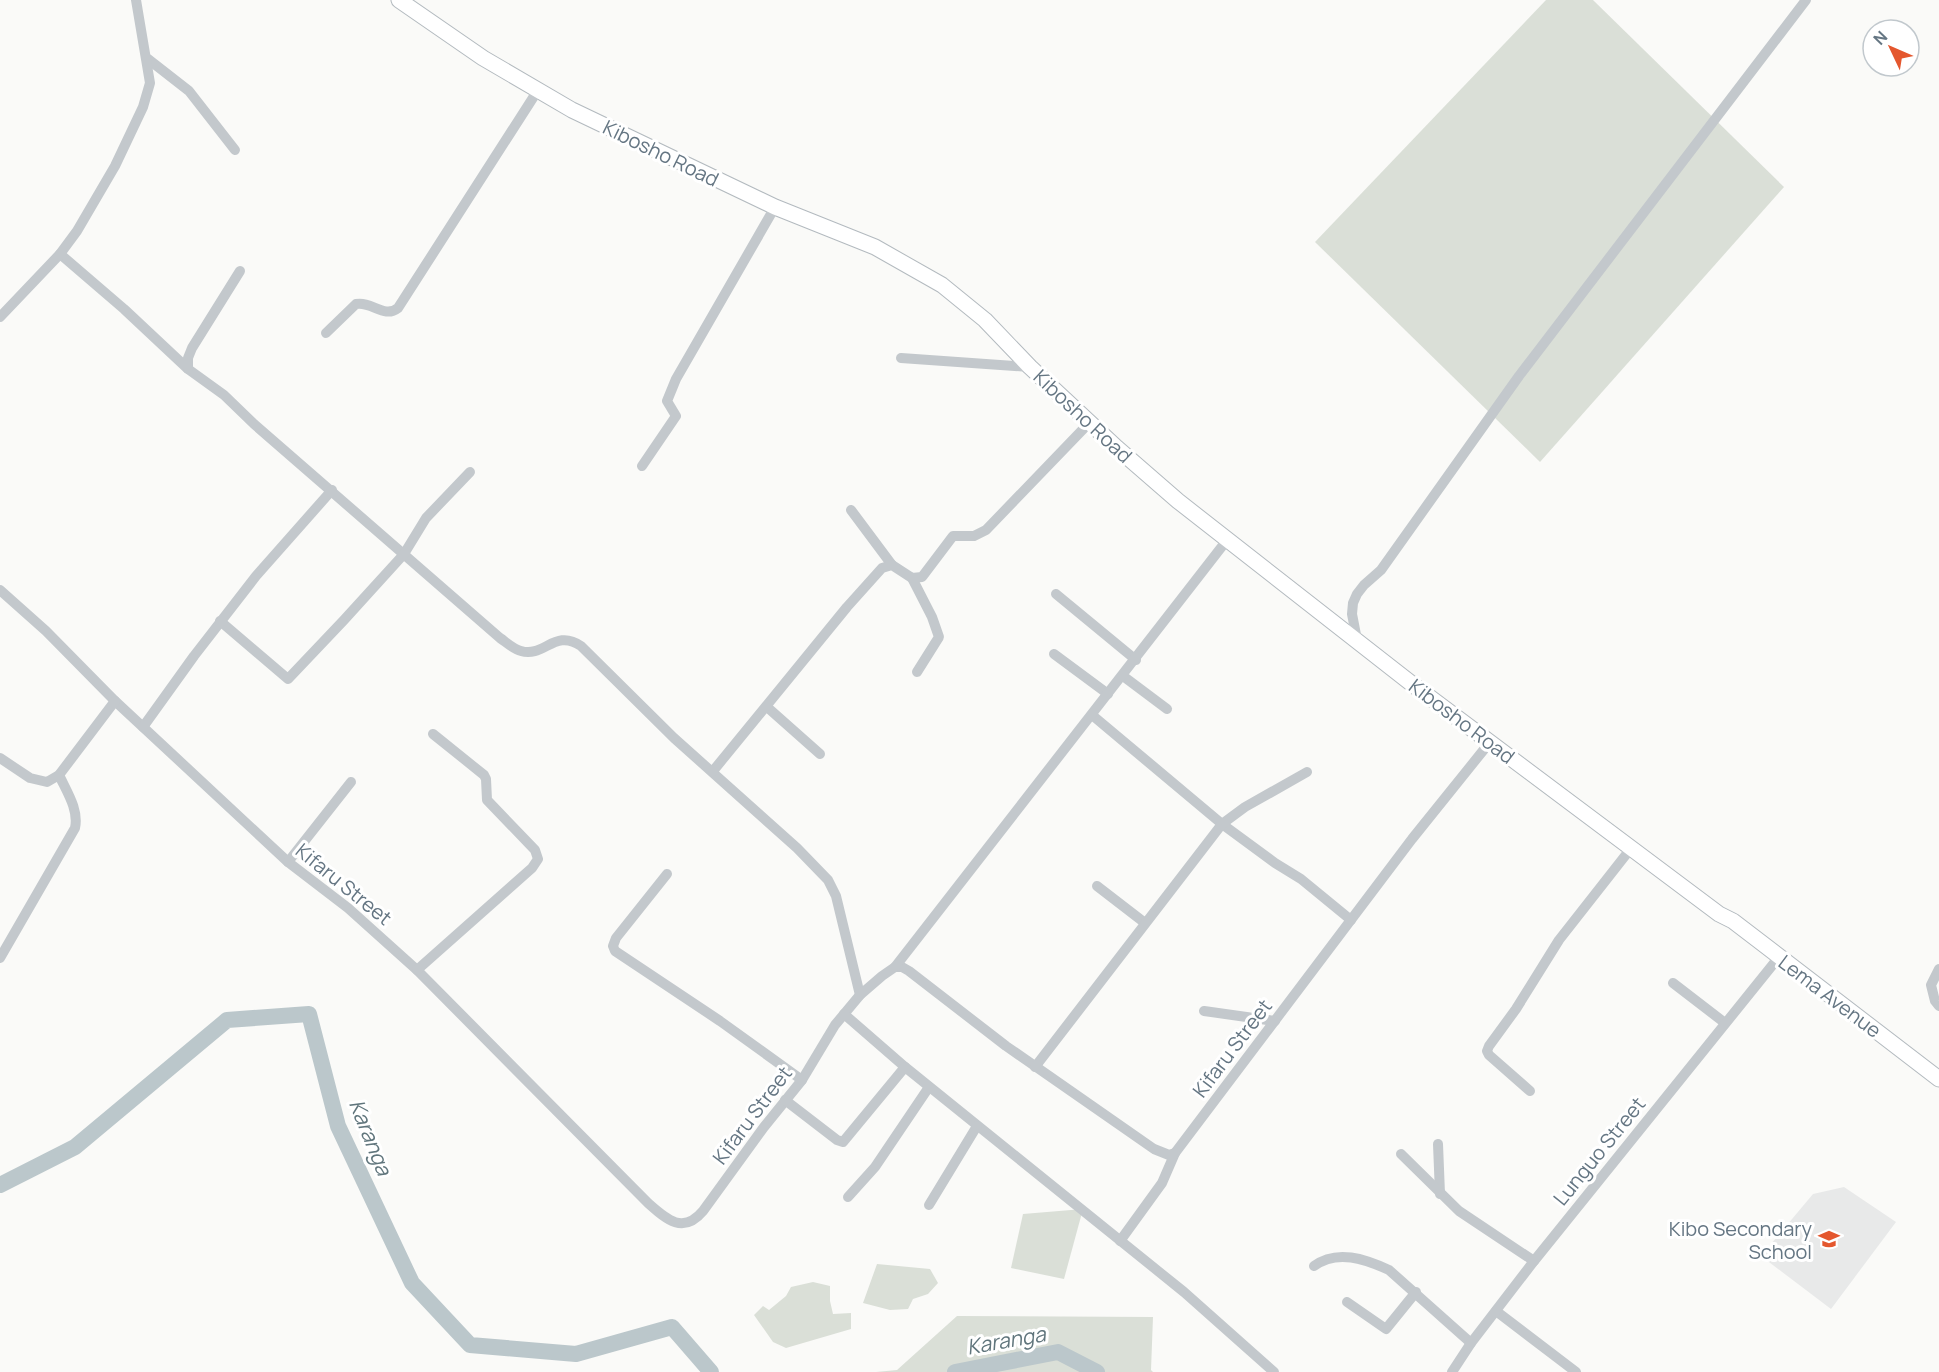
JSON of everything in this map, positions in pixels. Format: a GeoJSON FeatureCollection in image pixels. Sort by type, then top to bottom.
{"type":"FeatureCollection","features":[{"type":"Feature","properties":{"kind":"main road","name":"Kibosho Road"},"geometry":{"type":"LineString","coordinates":[[399,0],[483,58],[572,110],[775,207],[875,247],[921,272],[968,306],[1117,448],[1227,540],[1412,684],[1719,914]]}},
{"type":"Feature","properties":{"kind":"main road","name":"Lema Avenue"},"geometry":{"type":"LineString","coordinates":[[1719,914],[1732,921],[1939,1079]]}},
{"type":"Feature","properties":{"kind":"street"},"geometry":{"type":"LineString","coordinates":[[0,317],[60,254],[77,231],[131,135],[150,83],[148,59],[136,0]]}},
{"type":"Feature","properties":{"kind":"street"},"geometry":{"type":"LineString","coordinates":[[1357,640],[1352,614],[1357,594],[1381,570],[1519,376],[1806,0]]}},
{"type":"Feature","properties":{"kind":"street"},"geometry":{"type":"LineString","coordinates":[[148,59],[189,91],[235,150]]}},
{"type":"Feature","properties":{"kind":"street"},"geometry":{"type":"LineString","coordinates":[[326,333],[356,304],[365,304],[387,312],[393,312],[398,308],[538,90]]}},
{"type":"Feature","properties":{"kind":"street"},"geometry":{"type":"LineString","coordinates":[[642,466],[676,416],[667,401],[676,379],[775,207]]}},
{"type":"Feature","properties":{"kind":"street"},"geometry":{"type":"LineString","coordinates":[[60,254],[124,309],[188,369],[224,395],[484,626],[521,651],[535,651],[564,639],[581,646],[674,738],[797,849],[833,887],[860,995]]}},
{"type":"Feature","properties":{"kind":"street"},"geometry":{"type":"LineString","coordinates":[[188,369],[188,358],[192,348],[240,271]]}},
{"type":"Feature","properties":{"kind":"street"},"geometry":{"type":"LineString","coordinates":[[901,358],[1030,367]]}},
{"type":"Feature","properties":{"kind":"street"},"geometry":{"type":"LineString","coordinates":[[912,578],[922,577],[925,574],[953,536],[974,536],[986,530],[1090,422]]}},
{"type":"Feature","properties":{"kind":"street"},"geometry":{"type":"LineString","coordinates":[[220,621],[288,679],[404,554],[426,518],[470,472]]}},
{"type":"Feature","properties":{"kind":"street"},"geometry":{"type":"LineString","coordinates":[[142,727],[256,576],[332,490]]}},
{"type":"Feature","properties":{"kind":"street"},"geometry":{"type":"LineString","coordinates":[[850,510],[892,565],[912,578],[932,617],[939,637],[917,672]]}},
{"type":"Feature","properties":{"kind":"street","name":"Kifaru Street"},"geometry":{"type":"LineString","coordinates":[[0,590],[46,631],[142,727],[288,862],[348,908],[417,970],[648,1203],[669,1220],[681,1224],[691,1223],[703,1211],[802,1080],[827,1036],[844,1014],[860,995],[896,967],[1227,540]]}},
{"type":"Feature","properties":{"kind":"street"},"geometry":{"type":"LineString","coordinates":[[713,771],[874,575],[882,568],[892,565]]}},
{"type":"Feature","properties":{"kind":"street"},"geometry":{"type":"LineString","coordinates":[[1056,594],[1136,660]]}},
{"type":"Feature","properties":{"kind":"street"},"geometry":{"type":"LineString","coordinates":[[1054,654],[1108,694]]}},
{"type":"Feature","properties":{"kind":"street"},"geometry":{"type":"LineString","coordinates":[[1123,676],[1167,708]]}},
{"type":"Feature","properties":{"kind":"street"},"geometry":{"type":"LineString","coordinates":[[1,760],[42,783],[59,775],[115,701]]}},
{"type":"Feature","properties":{"kind":"street"},"geometry":{"type":"LineString","coordinates":[[767,707],[820,754]]}},
{"type":"Feature","properties":{"kind":"street"},"geometry":{"type":"LineString","coordinates":[[1092,715],[1222,824],[1301,879],[1350,920]]}},
{"type":"Feature","properties":{"kind":"street"},"geometry":{"type":"LineString","coordinates":[[417,970],[532,868],[538,859],[535,850],[486,800],[484,775],[433,734]]}},
{"type":"Feature","properties":{"kind":"street","name":"Kifaru Street"},"geometry":{"type":"LineString","coordinates":[[1120,1241],[1161,1183],[1175,1153],[1412,839],[1490,742]]}},
{"type":"Feature","properties":{"kind":"street"},"geometry":{"type":"LineString","coordinates":[[1035,1067],[1222,824],[1245,807],[1307,772]]}},
{"type":"Feature","properties":{"kind":"street"},"geometry":{"type":"LineString","coordinates":[[0,958],[75,828],[74,808],[59,775]]}},
{"type":"Feature","properties":{"kind":"street"},"geometry":{"type":"LineString","coordinates":[[288,862],[351,782]]}},
{"type":"Feature","properties":{"kind":"street"},"geometry":{"type":"LineString","coordinates":[[1530,1091],[1489,1055],[1487,1051],[1489,1046],[1516,1009],[1559,940],[1632,847]]}},
{"type":"Feature","properties":{"kind":"street"},"geometry":{"type":"LineString","coordinates":[[667,874],[616,938],[613,946],[615,951],[720,1021],[802,1080]]}},
{"type":"Feature","properties":{"kind":"street"},"geometry":{"type":"LineString","coordinates":[[1097,886],[1145,923]]}},
{"type":"Feature","properties":{"kind":"street","name":"Lunguo Street"},"geometry":{"type":"LineString","coordinates":[[1452,1372],[1471,1343],[1534,1261],[1779,957]]}},
{"type":"Feature","properties":{"kind":"street"},"geometry":{"type":"LineString","coordinates":[[896,967],[909,971],[1035,1067],[1154,1149],[1169,1155],[1175,1153]]}},
{"type":"Feature","properties":{"kind":"street"},"geometry":{"type":"LineString","coordinates":[[1939,969],[1932,980],[1931,991],[1939,1006]]}},
{"type":"Feature","properties":{"kind":"street"},"geometry":{"type":"LineString","coordinates":[[1673,984],[1725,1023]]}},
{"type":"Feature","properties":{"kind":"street"},"geometry":{"type":"LineString","coordinates":[[1204,1011],[1275,1021]]}},
{"type":"Feature","properties":{"kind":"street"},"geometry":{"type":"LineString","coordinates":[[844,1014],[904,1067],[1184,1292],[1274,1372]]}},
{"type":"Feature","properties":{"kind":"street"},"geometry":{"type":"LineString","coordinates":[[785,1100],[837,1140],[843,1142],[904,1067]]}},
{"type":"Feature","properties":{"kind":"street"},"geometry":{"type":"LineString","coordinates":[[848,1197],[875,1167],[929,1087]]}},
{"type":"Feature","properties":{"kind":"street"},"geometry":{"type":"LineString","coordinates":[[928,1204],[977,1126]]}},
{"type":"Feature","properties":{"kind":"street"},"geometry":{"type":"LineString","coordinates":[[1438,1144],[1440,1194]]}},
{"type":"Feature","properties":{"kind":"street"},"geometry":{"type":"LineString","coordinates":[[1401,1154],[1440,1194],[1477,1225],[1534,1261]]}},
{"type":"Feature","properties":{"kind":"street"},"geometry":{"type":"LineString","coordinates":[[1314,1266],[1329,1257],[1341,1256],[1373,1263],[1389,1270],[1471,1343]]}},
{"type":"Feature","properties":{"kind":"street"},"geometry":{"type":"LineString","coordinates":[[1347,1302],[1386,1329],[1416,1292]]}},
{"type":"Feature","properties":{"kind":"street"},"geometry":{"type":"LineString","coordinates":[[1496,1311],[1576,1372]]}},
{"type":"Feature","properties":{"kind":"shaded area"},"geometry":{"type":"Polygon","coordinates":[[[1546,0],[1593,0],[1784,187],[1540,462],[1315,242],[1546,0]]]}},
{"type":"Feature","properties":{"kind":"shaded area","name":"Kibo Secondary School"},"geometry":{"type":"Polygon","coordinates":[[[1844,1187],[1896,1222],[1831,1309],[1761,1256],[1813,1194],[1844,1187]]]}},
{"type":"Feature","properties":{"kind":"shaded area"},"geometry":{"type":"Polygon","coordinates":[[[1083,1209],[1064,1279],[1011,1268],[1023,1214],[1083,1209]]]}},
{"type":"Feature","properties":{"kind":"shaded area"},"geometry":{"type":"Polygon","coordinates":[[[877,1264],[930,1269],[938,1283],[928,1294],[913,1299],[908,1309],[890,1310],[863,1303],[877,1264]]]}},
{"type":"Feature","properties":{"kind":"shaded area"},"geometry":{"type":"Polygon","coordinates":[[[813,1282],[830,1286],[833,1314],[851,1313],[851,1329],[786,1348],[773,1342],[754,1315],[763,1306],[769,1310],[786,1296],[791,1287],[813,1282]]]}},
{"type":"Feature","properties":{"kind":"shaded area"},"geometry":{"type":"Polygon","coordinates":[[[957,1316],[1153,1317],[1151,1370],[1153,1372],[876,1372],[897,1370],[957,1316]]]}},
{"type":"Feature","properties":{"kind":"waterway","name":"Karanga"},"geometry":{"type":"LineString","coordinates":[[0,1185],[75,1147],[227,1020],[309,1014],[338,1126],[412,1283],[470,1345],[576,1354],[672,1327],[711,1372]]}},
{"type":"Feature","properties":{"kind":"waterway","name":"Karanga"},"geometry":{"type":"LineString","coordinates":[[955,1372],[1058,1352],[1097,1372]]}},
{"type":"Feature","properties":{"kind":"place","name":"Kibo Secondary School"},"geometry":{"type":"Point","coordinates":[1829,1239]}}]}
